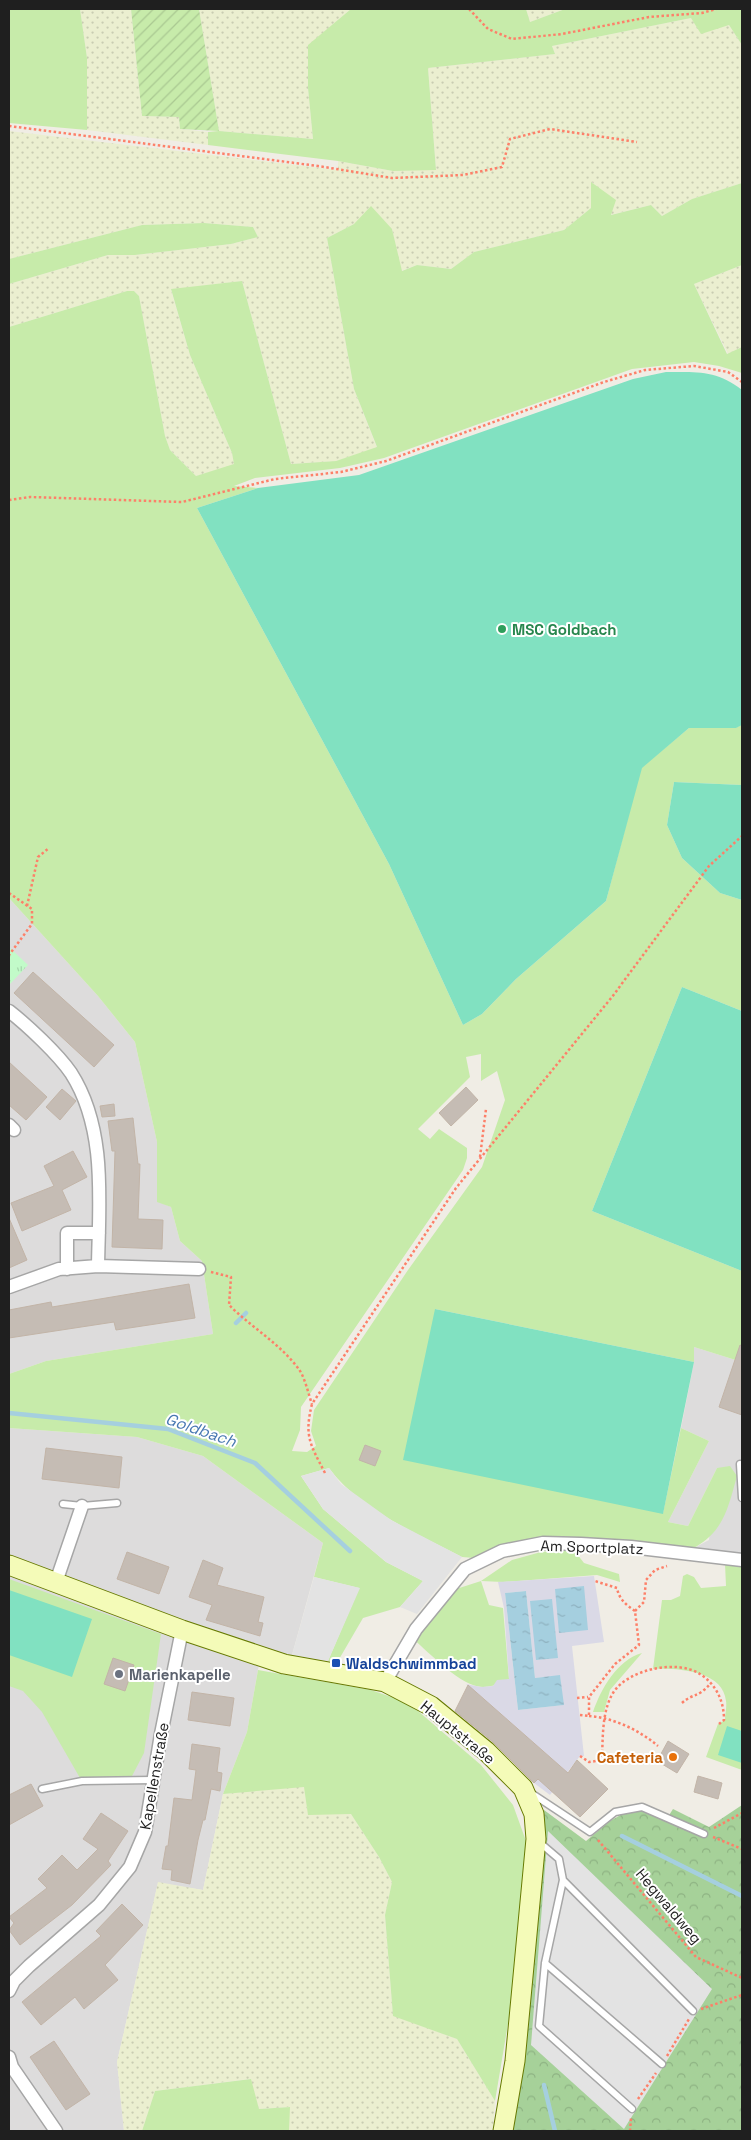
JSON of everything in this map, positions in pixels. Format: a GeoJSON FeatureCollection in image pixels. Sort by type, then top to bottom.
{"type":"FeatureCollection","features":[{"type":"Feature","properties":{"kind":"street"},"geometry":{"type":"LineString","coordinates":[[9,1011],[70,1071],[88,1109],[98,1162],[98,1266]]}},
{"type":"Feature","properties":{"kind":"street"},"geometry":{"type":"LineString","coordinates":[[67,1269],[67,1234],[98,1233]]}},
{"type":"Feature","properties":{"kind":"street"},"geometry":{"type":"LineString","coordinates":[[9,1287],[67,1269],[98,1266],[199,1269]]}},
{"type":"Feature","properties":{"kind":"street"},"geometry":{"type":"LineString","coordinates":[[56,1582],[82,1506]]}},
{"type":"Feature","properties":{"kind":"street","name":"Am Sportplatz"},"geometry":{"type":"LineString","coordinates":[[385,1682],[416,1629],[465,1569],[502,1551],[543,1543],[581,1544],[632,1547],[742,1560]]}},
{"type":"Feature","properties":{"kind":"street","name":"Hauptstraße"},"geometry":{"type":"LineString","coordinates":[[9,1565],[182,1630],[284,1664],[385,1682],[431,1706],[486,1751],[524,1788],[534,1814],[536,1839],[517,2041],[503,2131]]}},
{"type":"Feature","properties":{"kind":"street","name":"Kapellenstraße"},"geometry":{"type":"LineString","coordinates":[[9,1991],[14,1981],[99,1905],[130,1867],[145,1832],[182,1630]]}},
{"type":"Feature","properties":{"kind":"street"},"geometry":{"type":"LineString","coordinates":[[10,2064],[56,2131]]}},
{"type":"Feature","properties":{"kind":"lane"},"geometry":{"type":"LineString","coordinates":[[740,1464],[742,1498]]}},
{"type":"Feature","properties":{"kind":"lane"},"geometry":{"type":"LineString","coordinates":[[63,1504],[82,1506],[117,1503]]}},
{"type":"Feature","properties":{"kind":"lane"},"geometry":{"type":"LineString","coordinates":[[42,1789],[82,1781],[153,1780]]}},
{"type":"Feature","properties":{"kind":"lane"},"geometry":{"type":"LineString","coordinates":[[524,1788],[590,1832],[615,1812],[642,1806],[704,1834]]}},
{"type":"Feature","properties":{"kind":"lane"},"geometry":{"type":"LineString","coordinates":[[536,1839],[559,1859],[563,1880],[545,1963],[539,2026],[632,2109]]}},
{"type":"Feature","properties":{"kind":"lane"},"geometry":{"type":"LineString","coordinates":[[563,1880],[693,2011]]}},
{"type":"Feature","properties":{"kind":"lane"},"geometry":{"type":"LineString","coordinates":[[545,1963],[662,2064]]}},
{"type":"Feature","properties":{"kind":"path"},"geometry":{"type":"LineString","coordinates":[[470,9],[488,29],[512,39],[562,34],[649,17],[702,13],[716,9]]}},
{"type":"Feature","properties":{"kind":"path"},"geometry":{"type":"LineString","coordinates":[[9,126],[309,164],[392,178],[463,175],[502,167],[510,139],[550,129],[636,142]]}},
{"type":"Feature","properties":{"kind":"path"},"geometry":{"type":"LineString","coordinates":[[9,500],[30,497],[182,502],[275,479],[341,472],[386,461],[604,382],[645,370],[694,366],[728,372],[742,382]]}},
{"type":"Feature","properties":{"kind":"path"},"geometry":{"type":"LineString","coordinates":[[325,1473],[309,1441],[307,1424],[312,1404],[339,1367],[456,1188],[612,997],[709,866],[742,836]]}},
{"type":"Feature","properties":{"kind":"path"},"geometry":{"type":"LineString","coordinates":[[27,906],[38,857],[50,848]]}},
{"type":"Feature","properties":{"kind":"path"},"geometry":{"type":"LineString","coordinates":[[9,893],[32,909],[32,924],[9,955]]}},
{"type":"Feature","properties":{"kind":"path"},"geometry":{"type":"LineString","coordinates":[[480,1158],[486,1109]]}},
{"type":"Feature","properties":{"kind":"path"},"geometry":{"type":"LineString","coordinates":[[199,1269],[231,1277],[229,1305],[245,1321],[260,1329],[299,1369],[312,1404]]}},
{"type":"Feature","properties":{"kind":"path"},"geometry":{"type":"LineString","coordinates":[[635,1611],[644,1602],[646,1580],[655,1570],[672,1564]]}},
{"type":"Feature","properties":{"kind":"path"},"geometry":{"type":"LineString","coordinates":[[577,1698],[588,1697],[608,1675],[615,1664],[638,1645],[635,1611],[622,1600],[617,1588],[595,1580]]}},
{"type":"Feature","properties":{"kind":"path"},"geometry":{"type":"LineString","coordinates":[[580,1756],[589,1762],[602,1757],[606,1718],[613,1693],[622,1682],[640,1672],[665,1667],[679,1668],[700,1674],[716,1689],[724,1705],[724,1720],[719,1724]]}},
{"type":"Feature","properties":{"kind":"path"},"geometry":{"type":"LineString","coordinates":[[682,1703],[687,1698],[701,1695],[710,1684]]}},
{"type":"Feature","properties":{"kind":"path"},"geometry":{"type":"LineString","coordinates":[[588,1697],[589,1716]]}},
{"type":"Feature","properties":{"kind":"path"},"geometry":{"type":"LineString","coordinates":[[580,1715],[606,1718],[634,1729],[658,1746]]}},
{"type":"Feature","properties":{"kind":"path"},"geometry":{"type":"LineString","coordinates":[[704,1834],[742,1813]]}},
{"type":"Feature","properties":{"kind":"path","name":"Hegwaldweg"},"geometry":{"type":"LineString","coordinates":[[590,1832],[612,1855],[696,1957],[742,1978]]}},
{"type":"Feature","properties":{"kind":"path"},"geometry":{"type":"LineString","coordinates":[[704,1834],[742,1849]]}},
{"type":"Feature","properties":{"kind":"path"},"geometry":{"type":"LineString","coordinates":[[632,2109],[662,2064],[693,2011],[742,1995]]}},
{"type":"Feature","properties":{"kind":"shaded area"},"geometry":{"type":"Polygon","coordinates":[[[9,898],[98,996],[135,1042],[157,1142],[157,1201],[171,1207],[180,1241],[202,1261],[213,1334],[46,1361],[9,1374],[9,898]]]}},
{"type":"Feature","properties":{"kind":"shaded area"},"geometry":{"type":"Polygon","coordinates":[[[694,1347],[742,1362],[742,1554],[694,1548],[709,1540],[717,1468],[688,1526],[668,1522],[709,1441],[681,1428],[694,1362],[694,1347]]]}},
{"type":"Feature","properties":{"kind":"shaded area"},"geometry":{"type":"Polygon","coordinates":[[[9,1428],[137,1437],[203,1456],[323,1543],[292,1655],[262,1647],[247,1732],[223,1794],[203,1890],[158,1883],[117,2062],[124,2131],[9,2131],[9,1428]]]}},
{"type":"Feature","properties":{"kind":"shaded area"},"geometry":{"type":"Polygon","coordinates":[[[329,1468],[341,1484],[391,1520],[462,1557],[417,1614],[400,1607],[423,1581],[386,1562],[323,1509],[301,1476],[329,1468]]]}},
{"type":"Feature","properties":{"kind":"shaded area"},"geometry":{"type":"Polygon","coordinates":[[[594,1576],[604,1642],[572,1646],[584,1756],[580,1756],[550,1795],[534,1783],[556,1763],[466,1684],[481,1687],[493,1686],[497,1680],[509,1679],[504,1608],[498,1582],[594,1576]],[[526,1591],[505,1593],[518,1710],[563,1705],[560,1676],[535,1678],[526,1591]]]}},
{"type":"Feature","properties":{"kind":"shaded area"},"geometry":{"type":"Polygon","coordinates":[[[314,1577],[360,1588],[328,1661],[292,1655],[314,1577]]]}},
{"type":"Feature","properties":{"kind":"shaded area"},"geometry":{"type":"Polygon","coordinates":[[[548,1831],[712,1989],[624,2129],[531,2045],[548,1831]]]}},
{"type":"Feature","properties":{"kind":"green space"},"geometry":{"type":"Polygon","coordinates":[[[9,9],[80,9],[87,58],[87,130],[9,123],[9,9]]]}},
{"type":"Feature","properties":{"kind":"green space"},"geometry":{"type":"Polygon","coordinates":[[[80,9],[131,9],[142,116],[179,117],[180,129],[208,132],[208,145],[87,130],[87,58],[80,9]]]}},
{"type":"Feature","properties":{"kind":"green space"},"geometry":{"type":"Polygon","coordinates":[[[131,9],[199,9],[219,131],[180,129],[179,117],[142,116],[131,9]]]}},
{"type":"Feature","properties":{"kind":"green space"},"geometry":{"type":"Polygon","coordinates":[[[199,9],[351,9],[308,46],[308,88],[313,139],[219,131],[199,9]]]}},
{"type":"Feature","properties":{"kind":"green space"},"geometry":{"type":"Polygon","coordinates":[[[351,9],[526,9],[530,22],[565,9],[742,9],[742,45],[729,25],[701,34],[691,18],[552,46],[555,54],[428,68],[436,170],[393,171],[338,161],[208,145],[208,132],[219,131],[313,139],[308,88],[308,45],[351,9]]]}},
{"type":"Feature","properties":{"kind":"green space"},"geometry":{"type":"Polygon","coordinates":[[[526,9],[565,9],[530,22],[526,9]]]}},
{"type":"Feature","properties":{"kind":"green space"},"geometry":{"type":"Polygon","coordinates":[[[691,18],[729,25],[742,45],[742,183],[692,199],[662,216],[651,205],[610,215],[592,182],[591,208],[564,230],[474,252],[451,269],[417,265],[401,271],[392,229],[354,224],[327,238],[354,389],[377,448],[336,461],[291,464],[242,281],[171,290],[190,355],[232,453],[235,465],[196,476],[170,450],[165,436],[139,296],[134,291],[127,291],[9,327],[9,284],[108,255],[135,255],[231,244],[258,237],[253,227],[204,223],[142,225],[9,259],[9,131],[338,170],[338,161],[393,171],[436,169],[428,68],[555,54],[552,46],[691,18]]]}},
{"type":"Feature","properties":{"kind":"green space"},"geometry":{"type":"Polygon","coordinates":[[[591,182],[616,200],[611,215],[651,205],[662,216],[692,199],[742,183],[742,265],[694,284],[727,354],[742,347],[742,373],[719,366],[694,362],[632,369],[384,458],[340,468],[255,478],[234,486],[258,488],[197,508],[389,864],[463,1025],[482,1014],[516,979],[606,901],[641,768],[689,728],[735,728],[742,725],[742,785],[674,782],[667,825],[682,858],[720,893],[742,900],[742,1011],[682,987],[592,1211],[742,1271],[742,1362],[694,1347],[694,1362],[435,1309],[663,1513],[681,1428],[709,1441],[668,1522],[688,1526],[717,1468],[730,1466],[737,1476],[723,1518],[712,1534],[694,1548],[582,1538],[540,1538],[498,1546],[474,1558],[462,1557],[390,1519],[356,1496],[329,1468],[301,1476],[323,1509],[386,1562],[423,1581],[400,1607],[363,1618],[338,1661],[328,1661],[359,1588],[314,1577],[323,1543],[203,1456],[137,1437],[9,1428],[9,1374],[46,1361],[213,1334],[202,1261],[180,1241],[171,1207],[157,1202],[157,1142],[135,1042],[98,996],[9,898],[9,327],[127,291],[134,291],[139,296],[165,436],[170,450],[196,476],[234,464],[232,453],[190,355],[171,289],[242,281],[291,464],[336,461],[377,447],[354,389],[327,238],[354,224],[371,206],[392,229],[402,271],[417,265],[451,269],[474,252],[564,230],[591,208],[591,182]],[[481,1054],[466,1057],[470,1077],[418,1129],[430,1139],[439,1129],[467,1148],[467,1158],[463,1170],[301,1407],[300,1430],[292,1451],[307,1452],[316,1446],[311,1431],[314,1410],[408,1270],[482,1167],[505,1100],[497,1071],[481,1081],[481,1054]]]}},
{"type":"Feature","properties":{"kind":"green space"},"geometry":{"type":"Polygon","coordinates":[[[204,223],[253,227],[258,237],[231,244],[135,255],[108,255],[9,284],[9,259],[142,225],[204,223]]]}},
{"type":"Feature","properties":{"kind":"green space"},"geometry":{"type":"Polygon","coordinates":[[[742,265],[742,347],[728,354],[694,284],[742,265]]]}},
{"type":"Feature","properties":{"kind":"green space","name":"MSC Goldbach"},"geometry":{"type":"Polygon","coordinates":[[[666,372],[697,372],[715,376],[733,383],[742,390],[742,725],[736,728],[689,728],[642,768],[606,901],[516,979],[482,1014],[463,1025],[389,864],[197,508],[258,488],[359,475],[633,379],[666,372]]]}},
{"type":"Feature","properties":{"kind":"green space"},"geometry":{"type":"Polygon","coordinates":[[[674,782],[742,785],[742,900],[720,893],[682,858],[667,825],[674,782]]]}},
{"type":"Feature","properties":{"kind":"green space"},"geometry":{"type":"Polygon","coordinates":[[[9,947],[28,965],[9,985],[9,947]]]}},
{"type":"Feature","properties":{"kind":"green space"},"geometry":{"type":"Polygon","coordinates":[[[682,987],[742,1011],[742,1271],[592,1211],[682,987]]]}},
{"type":"Feature","properties":{"kind":"green space"},"geometry":{"type":"Polygon","coordinates":[[[435,1309],[694,1362],[663,1514],[403,1460],[435,1309]]]}},
{"type":"Feature","properties":{"kind":"green space"},"geometry":{"type":"Polygon","coordinates":[[[573,1549],[584,1563],[619,1574],[620,1582],[597,1575],[503,1582],[481,1581],[512,1560],[541,1552],[573,1549]]]}},
{"type":"Feature","properties":{"kind":"green space"},"geometry":{"type":"Polygon","coordinates":[[[725,1564],[742,1567],[742,1770],[706,1757],[718,1724],[725,1720],[726,1701],[723,1691],[717,1683],[697,1673],[674,1669],[653,1669],[662,1600],[671,1600],[680,1596],[683,1576],[687,1574],[694,1577],[701,1588],[726,1586],[725,1564]]]}},
{"type":"Feature","properties":{"kind":"green space"},"geometry":{"type":"Polygon","coordinates":[[[9,1579],[161,1634],[144,1753],[132,1776],[80,1778],[42,1712],[23,1691],[9,1686],[9,1579]]]}},
{"type":"Feature","properties":{"kind":"green space"},"geometry":{"type":"Polygon","coordinates":[[[481,1581],[489,1605],[503,1608],[509,1679],[494,1686],[483,1687],[474,1686],[456,1676],[413,1639],[450,1591],[481,1581]]]}},
{"type":"Feature","properties":{"kind":"green space"},"geometry":{"type":"Polygon","coordinates":[[[9,1590],[92,1619],[72,1677],[9,1655],[9,1590]]]}},
{"type":"Feature","properties":{"kind":"green space"},"geometry":{"type":"Polygon","coordinates":[[[642,1653],[610,1690],[604,1712],[593,1712],[611,1676],[625,1662],[642,1653]]]}},
{"type":"Feature","properties":{"kind":"green space"},"geometry":{"type":"Polygon","coordinates":[[[258,1670],[371,1690],[397,1699],[418,1711],[481,1765],[513,1805],[526,1841],[515,1982],[495,2101],[457,2039],[393,2016],[385,1915],[392,1882],[379,1857],[351,1814],[308,1815],[304,1787],[223,1794],[247,1732],[258,1670]]]}},
{"type":"Feature","properties":{"kind":"green space"},"geometry":{"type":"Polygon","coordinates":[[[727,1726],[742,1731],[742,1763],[718,1755],[727,1726]]]}},
{"type":"Feature","properties":{"kind":"green space"},"geometry":{"type":"Polygon","coordinates":[[[304,1786],[351,1814],[379,1857],[392,1882],[385,1915],[393,2015],[457,2039],[495,2101],[493,2131],[289,2131],[289,2107],[259,2109],[250,2079],[155,2091],[142,2131],[124,2131],[117,2062],[158,1882],[203,1890],[223,1794],[304,1786]]]}},
{"type":"Feature","properties":{"kind":"green space"},"geometry":{"type":"Polygon","coordinates":[[[742,1805],[742,2131],[513,2131],[526,2042],[544,1810],[586,1841],[610,1821],[635,1807],[666,1820],[673,1809],[709,1827],[742,1805]]]}},
{"type":"Feature","properties":{"kind":"green space"},"geometry":{"type":"Polygon","coordinates":[[[251,2079],[259,2109],[290,2107],[289,2131],[142,2131],[155,2091],[251,2079]]]}},
{"type":"Feature","properties":{"kind":"water"},"geometry":{"type":"Polygon","coordinates":[[[584,1586],[588,1630],[559,1633],[555,1589],[584,1586]]]}},
{"type":"Feature","properties":{"kind":"water"},"geometry":{"type":"Polygon","coordinates":[[[526,1591],[535,1678],[560,1675],[564,1705],[518,1710],[505,1593],[526,1591]]]}},
{"type":"Feature","properties":{"kind":"water"},"geometry":{"type":"Polygon","coordinates":[[[552,1599],[558,1658],[536,1660],[530,1601],[552,1599]]]}},
{"type":"Feature","properties":{"kind":"building"},"geometry":{"type":"Polygon","coordinates":[[[33,972],[114,1045],[94,1067],[14,993],[33,972]]]}},
{"type":"Feature","properties":{"kind":"building"},"geometry":{"type":"Polygon","coordinates":[[[9,1062],[47,1097],[26,1120],[9,1105],[9,1062]]]}},
{"type":"Feature","properties":{"kind":"building"},"geometry":{"type":"Polygon","coordinates":[[[466,1087],[478,1100],[451,1126],[439,1113],[466,1087]]]}},
{"type":"Feature","properties":{"kind":"building"},"geometry":{"type":"Polygon","coordinates":[[[62,1089],[76,1101],[60,1120],[46,1107],[62,1089]]]}},
{"type":"Feature","properties":{"kind":"building"},"geometry":{"type":"Polygon","coordinates":[[[114,1104],[115,1116],[102,1117],[100,1106],[114,1104]]]}},
{"type":"Feature","properties":{"kind":"building"},"geometry":{"type":"Polygon","coordinates":[[[133,1118],[138,1164],[140,1164],[138,1219],[163,1220],[162,1249],[112,1247],[115,1151],[112,1151],[108,1121],[133,1118]]]}},
{"type":"Feature","properties":{"kind":"building"},"geometry":{"type":"Polygon","coordinates":[[[73,1151],[87,1177],[62,1190],[71,1210],[22,1231],[11,1203],[54,1186],[44,1166],[73,1151]]]}},
{"type":"Feature","properties":{"kind":"building"},"geometry":{"type":"Polygon","coordinates":[[[9,1218],[27,1260],[9,1268],[9,1218]]]}},
{"type":"Feature","properties":{"kind":"building"},"geometry":{"type":"Polygon","coordinates":[[[189,1284],[195,1318],[116,1330],[114,1322],[9,1338],[9,1310],[51,1302],[52,1307],[189,1284]]]}},
{"type":"Feature","properties":{"kind":"building"},"geometry":{"type":"Polygon","coordinates":[[[740,1345],[742,1346],[742,1415],[719,1407],[740,1345]]]}},
{"type":"Feature","properties":{"kind":"building"},"geometry":{"type":"Polygon","coordinates":[[[365,1445],[381,1451],[375,1466],[359,1460],[365,1445]]]}},
{"type":"Feature","properties":{"kind":"building"},"geometry":{"type":"Polygon","coordinates":[[[46,1448],[122,1457],[119,1488],[42,1479],[46,1448]]]}},
{"type":"Feature","properties":{"kind":"building"},"geometry":{"type":"Polygon","coordinates":[[[127,1552],[169,1567],[159,1594],[117,1579],[127,1552]]]}},
{"type":"Feature","properties":{"kind":"building"},"geometry":{"type":"Polygon","coordinates":[[[203,1560],[223,1568],[217,1585],[264,1597],[258,1622],[263,1623],[260,1636],[206,1620],[212,1605],[189,1597],[203,1560]]]}},
{"type":"Feature","properties":{"kind":"building","name":"Marienkapelle"},"geometry":{"type":"Polygon","coordinates":[[[113,1658],[134,1665],[125,1691],[104,1684],[113,1658]]]}},
{"type":"Feature","properties":{"kind":"building"},"geometry":{"type":"Polygon","coordinates":[[[468,1685],[568,1773],[577,1760],[608,1789],[580,1817],[538,1779],[534,1783],[493,1742],[455,1711],[468,1685]]]}},
{"type":"Feature","properties":{"kind":"building"},"geometry":{"type":"Polygon","coordinates":[[[192,1692],[234,1698],[230,1726],[188,1720],[192,1692]]]}},
{"type":"Feature","properties":{"kind":"building","name":"Cafeteria"},"geometry":{"type":"Polygon","coordinates":[[[668,1741],[689,1754],[677,1773],[657,1761],[668,1741]]]}},
{"type":"Feature","properties":{"kind":"building"},"geometry":{"type":"Polygon","coordinates":[[[192,1744],[220,1748],[217,1772],[222,1773],[220,1791],[211,1789],[205,1820],[203,1820],[198,1840],[190,1884],[171,1880],[172,1870],[162,1869],[166,1846],[168,1846],[174,1798],[192,1800],[196,1770],[189,1769],[192,1744]]]}},
{"type":"Feature","properties":{"kind":"building"},"geometry":{"type":"Polygon","coordinates":[[[698,1776],[722,1783],[718,1799],[694,1792],[698,1776]]]}},
{"type":"Feature","properties":{"kind":"building"},"geometry":{"type":"Polygon","coordinates":[[[31,1784],[43,1806],[9,1825],[9,1795],[31,1784]]]}},
{"type":"Feature","properties":{"kind":"building"},"geometry":{"type":"Polygon","coordinates":[[[101,1813],[128,1831],[108,1861],[111,1865],[72,1905],[20,1945],[9,1930],[14,1923],[9,1917],[47,1888],[38,1879],[62,1855],[77,1870],[98,1849],[83,1839],[101,1813]]]}},
{"type":"Feature","properties":{"kind":"building"},"geometry":{"type":"Polygon","coordinates":[[[122,1904],[143,1925],[105,1965],[118,1980],[84,2009],[75,1997],[41,2025],[22,2002],[101,1936],[96,1931],[122,1904]]]}},
{"type":"Feature","properties":{"kind":"building"},"geometry":{"type":"Polygon","coordinates":[[[54,2041],[90,2094],[66,2110],[30,2057],[54,2041]]]}},
{"type":"Feature","properties":{"kind":"waterway"},"geometry":{"type":"LineString","coordinates":[[236,1323],[246,1313]]}},
{"type":"Feature","properties":{"kind":"waterway","name":"Goldbach"},"geometry":{"type":"LineString","coordinates":[[9,1413],[168,1429],[255,1463],[350,1551]]}},
{"type":"Feature","properties":{"kind":"waterway"},"geometry":{"type":"LineString","coordinates":[[622,1836],[742,1896]]}},
{"type":"Feature","properties":{"kind":"waterway","name":"Goldbach"},"geometry":{"type":"LineString","coordinates":[[544,2085],[555,2131]]}},
{"type":"Feature","properties":{"kind":"place","name":"MSC Goldbach"},"geometry":{"type":"Point","coordinates":[502,629]}},
{"type":"Feature","properties":{"kind":"place","name":"Waldschwimmbad"},"geometry":{"type":"Point","coordinates":[336,1663]}},
{"type":"Feature","properties":{"kind":"place","name":"Marienkapelle"},"geometry":{"type":"Point","coordinates":[119,1674]}},
{"type":"Feature","properties":{"kind":"place","name":"Cafeteria"},"geometry":{"type":"Point","coordinates":[673,1757]}}]}
